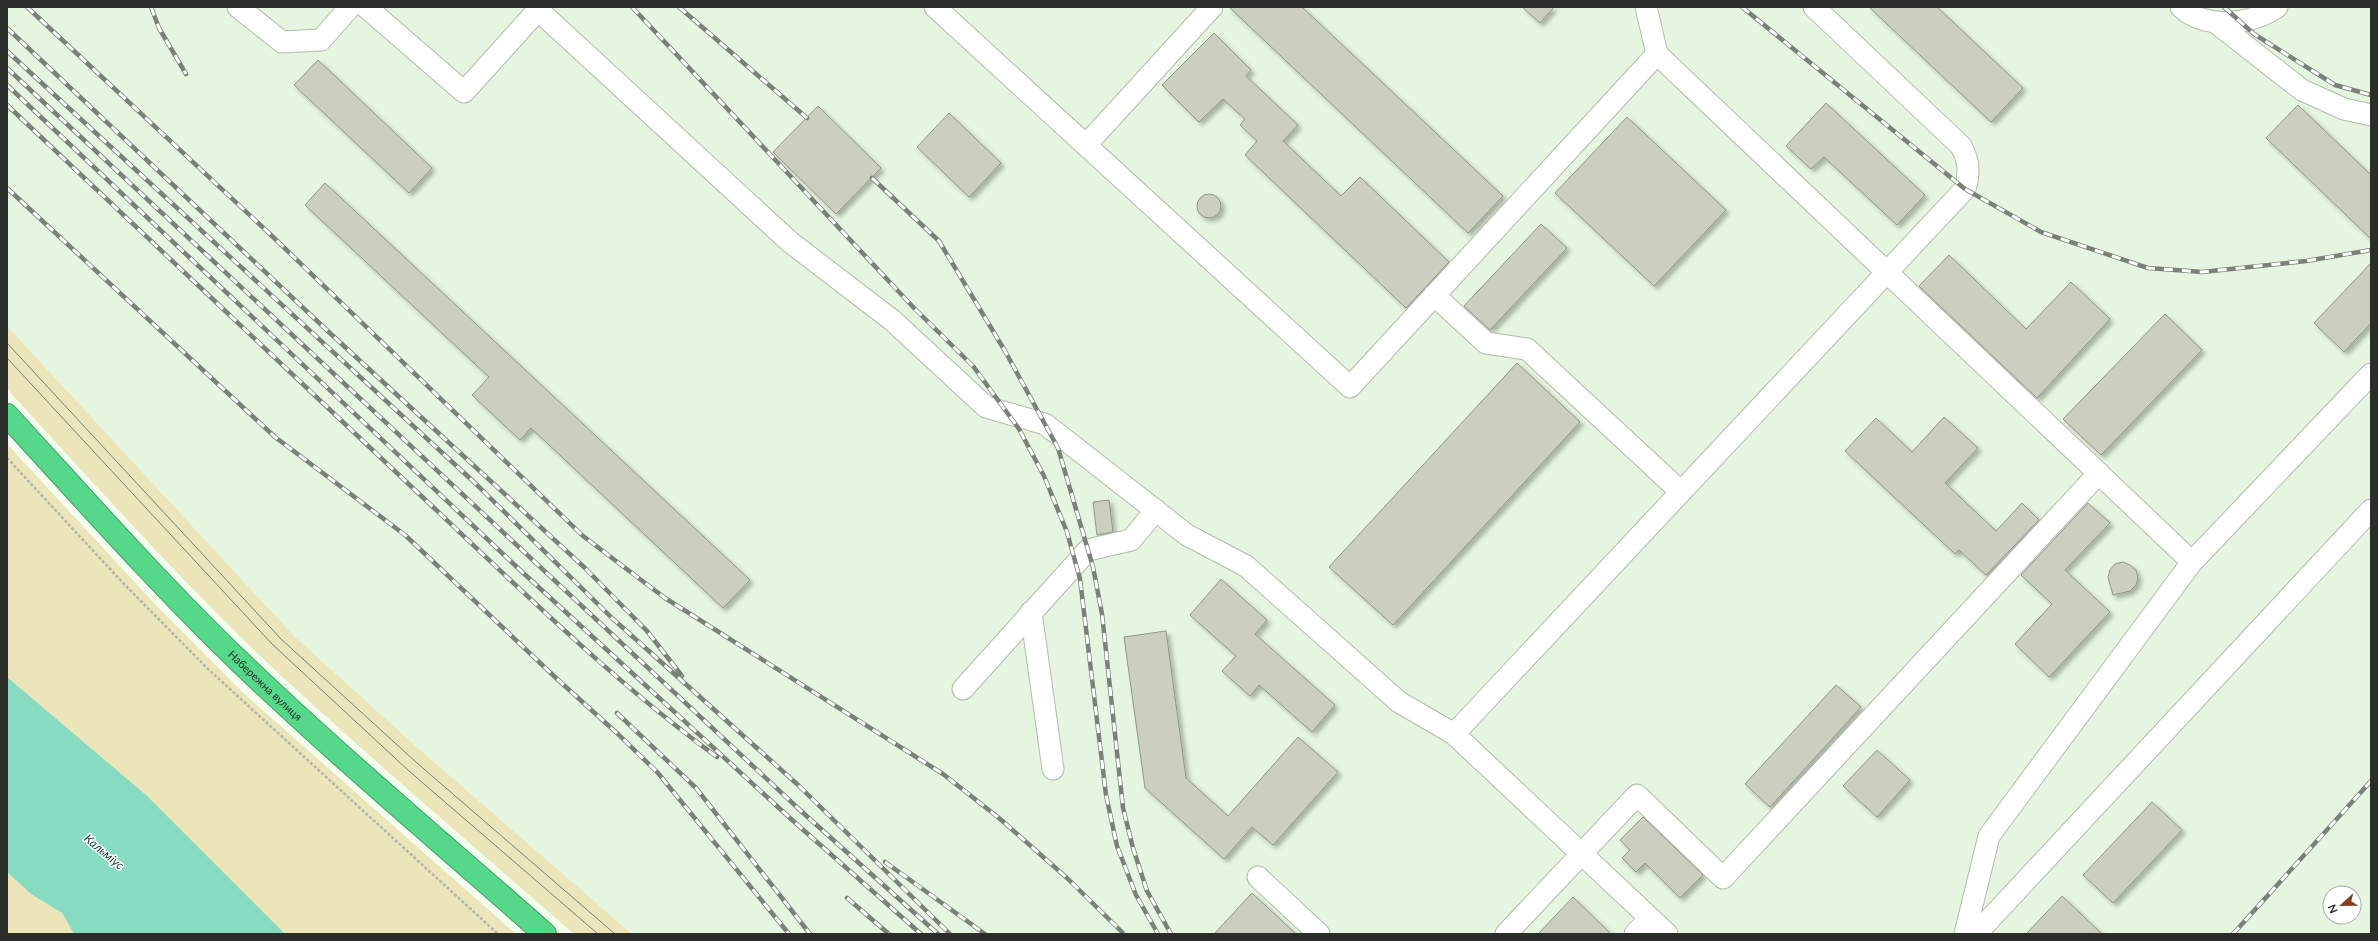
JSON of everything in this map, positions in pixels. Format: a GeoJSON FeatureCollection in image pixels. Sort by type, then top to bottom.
{"type":"FeatureCollection","features":[{"type":"Feature","properties":{"kind":"highway","name":"Набережна вулиця"},"geometry":{"type":"LineString","coordinates":[[7,415],[182,604],[238,660],[298,717],[545,934]]}},
{"type":"Feature","properties":{"kind":"lane"},"geometry":{"type":"LineString","coordinates":[[238,7],[282,42],[321,40],[350,7]]}},
{"type":"Feature","properties":{"kind":"lane"},"geometry":{"type":"LineString","coordinates":[[366,7],[464,92],[538,10],[790,242],[892,320],[986,407],[1044,424],[1187,534],[1246,566],[1399,702],[1454,734],[1667,934]]}},
{"type":"Feature","properties":{"kind":"lane"},"geometry":{"type":"LineString","coordinates":[[935,7],[1350,387],[1657,54]]}},
{"type":"Feature","properties":{"kind":"lane"},"geometry":{"type":"LineString","coordinates":[[1086,145],[1212,7]]}},
{"type":"Feature","properties":{"kind":"lane"},"geometry":{"type":"LineString","coordinates":[[1646,7],[1657,54],[2192,562]]}},
{"type":"Feature","properties":{"kind":"lane"},"geometry":{"type":"LineString","coordinates":[[1454,734],[1965,189],[1969,174],[1968,159],[1961,146],[1814,7]]}},
{"type":"Feature","properties":{"kind":"lane"},"geometry":{"type":"LineString","coordinates":[[2181,7],[2187,12],[2215,22],[2302,90],[2344,109],[2371,115]]}},
{"type":"Feature","properties":{"kind":"lane"},"geometry":{"type":"LineString","coordinates":[[2215,22],[2239,22],[2266,14],[2277,7]]}},
{"type":"Feature","properties":{"kind":"lane"},"geometry":{"type":"LineString","coordinates":[[1434,296],[1486,343],[1527,349],[1681,492]]}},
{"type":"Feature","properties":{"kind":"lane"},"geometry":{"type":"LineString","coordinates":[[1965,934],[1988,836],[2192,562],[2371,374]]}},
{"type":"Feature","properties":{"kind":"lane"},"geometry":{"type":"LineString","coordinates":[[1506,934],[1637,795],[1723,878],[2099,473]]}},
{"type":"Feature","properties":{"kind":"lane"},"geometry":{"type":"LineString","coordinates":[[963,689],[1088,550],[1131,540],[1156,510]]}},
{"type":"Feature","properties":{"kind":"lane"},"geometry":{"type":"LineString","coordinates":[[1976,934],[2371,510]]}},
{"type":"Feature","properties":{"kind":"lane"},"geometry":{"type":"LineString","coordinates":[[1032,612],[1053,769]]}},
{"type":"Feature","properties":{"kind":"lane"},"geometry":{"type":"LineString","coordinates":[[1258,877],[1319,934]]}},
{"type":"Feature","properties":{"kind":"lane"},"geometry":{"type":"LineString","coordinates":[[1635,934],[1650,918]]}},
{"type":"Feature","properties":{"kind":"path"},"geometry":{"type":"LineString","coordinates":[[7,458],[123,583],[208,669],[498,934]]}},
{"type":"Feature","properties":{"kind":"shaded area"},"geometry":{"type":"Polygon","coordinates":[[[7,7],[2371,7],[2371,934],[632,934],[419,749],[295,637],[7,326],[7,7]]]}},
{"type":"Feature","properties":{"kind":"shaded area"},"geometry":{"type":"Polygon","coordinates":[[[7,326],[295,637],[419,749],[632,934],[574,934],[375,760],[257,653],[161,556],[7,389],[7,326]]]}},
{"type":"Feature","properties":{"kind":"shaded area"},"geometry":{"type":"Polygon","coordinates":[[[7,444],[153,602],[242,692],[516,934],[285,934],[7,677],[7,444]]]}},
{"type":"Feature","properties":{"kind":"shaded area"},"geometry":{"type":"Polygon","coordinates":[[[7,872],[31,894],[62,913],[74,934],[7,934],[7,872]]]}},
{"type":"Feature","properties":{"kind":"water","name":"Кальміус"},"geometry":{"type":"Polygon","coordinates":[[[7,677],[146,795],[285,934],[74,934],[62,913],[31,894],[7,872],[7,677]]]}},
{"type":"Feature","properties":{"kind":"building"},"geometry":{"type":"Polygon","coordinates":[[[1229,7],[1302,7],[1503,196],[1468,233],[1229,7]]]}},
{"type":"Feature","properties":{"kind":"building"},"geometry":{"type":"Polygon","coordinates":[[[1522,7],[1554,7],[1540,23],[1522,7]]]}},
{"type":"Feature","properties":{"kind":"building"},"geometry":{"type":"Polygon","coordinates":[[[1869,7],[1937,7],[2023,88],[1991,122],[1869,7]]]}},
{"type":"Feature","properties":{"kind":"building"},"geometry":{"type":"Polygon","coordinates":[[[1214,33],[1251,70],[1246,76],[1298,125],[1283,141],[1341,196],[1360,177],[1449,262],[1406,308],[1245,155],[1257,141],[1240,125],[1245,119],[1223,99],[1199,122],[1162,85],[1214,33]]]}},
{"type":"Feature","properties":{"kind":"building"},"geometry":{"type":"Polygon","coordinates":[[[318,60],[432,168],[409,193],[294,85],[318,60]]]}},
{"type":"Feature","properties":{"kind":"building"},"geometry":{"type":"Polygon","coordinates":[[[1826,103],[1925,195],[1897,225],[1824,157],[1811,169],[1786,146],[1826,103]]]}},
{"type":"Feature","properties":{"kind":"building"},"geometry":{"type":"Polygon","coordinates":[[[2298,105],[2371,175],[2371,239],[2266,138],[2298,105]]]}},
{"type":"Feature","properties":{"kind":"building"},"geometry":{"type":"Polygon","coordinates":[[[818,106],[881,168],[836,214],[773,152],[818,106]]]}},
{"type":"Feature","properties":{"kind":"building"},"geometry":{"type":"Polygon","coordinates":[[[949,113],[1001,163],[969,197],[917,147],[949,113]]]}},
{"type":"Feature","properties":{"kind":"building"},"geometry":{"type":"Polygon","coordinates":[[[1627,117],[1726,210],[1654,286],[1555,193],[1627,117]]]}},
{"type":"Feature","properties":{"kind":"building"},"geometry":{"type":"Polygon","coordinates":[[[325,183],[750,580],[723,608],[531,428],[520,440],[472,395],[489,377],[305,205],[325,183]]]}},
{"type":"Feature","properties":{"kind":"building"},"geometry":{"type":"Polygon","coordinates":[[[1209,194],[1217,198],[1221,206],[1217,214],[1209,218],[1201,214],[1197,206],[1201,198],[1209,194]]]}},
{"type":"Feature","properties":{"kind":"building"},"geometry":{"type":"Polygon","coordinates":[[[1541,224],[1567,248],[1490,330],[1464,306],[1541,224]]]}},
{"type":"Feature","properties":{"kind":"building"},"geometry":{"type":"Polygon","coordinates":[[[1949,255],[2026,329],[2071,282],[2110,319],[2037,398],[1919,286],[1949,255]]]}},
{"type":"Feature","properties":{"kind":"building"},"geometry":{"type":"Polygon","coordinates":[[[2371,263],[2371,323],[2344,352],[2314,323],[2371,263]]]}},
{"type":"Feature","properties":{"kind":"building"},"geometry":{"type":"Polygon","coordinates":[[[2165,314],[2202,350],[2101,455],[2063,419],[2165,314]]]}},
{"type":"Feature","properties":{"kind":"building"},"geometry":{"type":"Polygon","coordinates":[[[1517,363],[1580,422],[1393,625],[1329,567],[1517,363]]]}},
{"type":"Feature","properties":{"kind":"building"},"geometry":{"type":"Polygon","coordinates":[[[1944,417],[1978,448],[1945,483],[1996,531],[2022,503],[2039,520],[1986,575],[1959,550],[1955,554],[1845,451],[1876,418],[1912,452],[1944,417]]]}},
{"type":"Feature","properties":{"kind":"building"},"geometry":{"type":"Polygon","coordinates":[[[1109,500],[1113,532],[1097,535],[1093,502],[1109,500]]]}},
{"type":"Feature","properties":{"kind":"building"},"geometry":{"type":"Polygon","coordinates":[[[2088,503],[2110,523],[2065,570],[2110,612],[2049,677],[2015,644],[2052,604],[2021,575],[2088,503]]]}},
{"type":"Feature","properties":{"kind":"building"},"geometry":{"type":"Polygon","coordinates":[[[2123,562],[2136,570],[2138,578],[2136,585],[2130,591],[2113,595],[2108,577],[2110,570],[2115,564],[2123,562]]]}},
{"type":"Feature","properties":{"kind":"building"},"geometry":{"type":"Polygon","coordinates":[[[1221,579],[1267,620],[1255,634],[1335,705],[1312,732],[1259,685],[1250,696],[1222,671],[1236,656],[1190,615],[1221,579]]]}},
{"type":"Feature","properties":{"kind":"building"},"geometry":{"type":"Polygon","coordinates":[[[1166,631],[1186,778],[1228,816],[1298,737],[1338,772],[1273,845],[1252,827],[1224,859],[1145,788],[1124,637],[1166,631]]]}},
{"type":"Feature","properties":{"kind":"building"},"geometry":{"type":"Polygon","coordinates":[[[1836,685],[1861,707],[1770,807],[1745,784],[1836,685]]]}},
{"type":"Feature","properties":{"kind":"building"},"geometry":{"type":"Polygon","coordinates":[[[1877,750],[1910,780],[1877,817],[1843,786],[1877,750]]]}},
{"type":"Feature","properties":{"kind":"building"},"geometry":{"type":"Polygon","coordinates":[[[2152,802],[2182,830],[2113,903],[2083,875],[2152,802]]]}},
{"type":"Feature","properties":{"kind":"building"},"geometry":{"type":"Polygon","coordinates":[[[1643,817],[1703,875],[1680,898],[1645,863],[1636,872],[1622,858],[1630,850],[1620,840],[1643,817]]]}},
{"type":"Feature","properties":{"kind":"building"},"geometry":{"type":"Polygon","coordinates":[[[1252,893],[1296,934],[1214,934],[1252,893]]]}},
{"type":"Feature","properties":{"kind":"building"},"geometry":{"type":"Polygon","coordinates":[[[2062,896],[2102,934],[2026,934],[2062,896]]]}},
{"type":"Feature","properties":{"kind":"building"},"geometry":{"type":"Polygon","coordinates":[[[1573,897],[1611,934],[1538,934],[1573,897]]]}},
{"type":"Feature","properties":{"kind":"tram line"},"geometry":{"type":"LineString","coordinates":[[7,343],[281,639],[417,763],[615,934]]}},
{"type":"Feature","properties":{"kind":"tram line"},"geometry":{"type":"LineString","coordinates":[[7,358],[272,644],[409,771],[598,934]]}},
{"type":"Feature","properties":{"kind":"railway"},"geometry":{"type":"LineString","coordinates":[[27,7],[271,235],[583,536],[665,598],[943,774],[999,818],[1067,878],[1124,934]]}},
{"type":"Feature","properties":{"kind":"railway"},"geometry":{"type":"LineString","coordinates":[[151,7],[159,28],[186,74]]}},
{"type":"Feature","properties":{"kind":"railway"},"geometry":{"type":"LineString","coordinates":[[632,7],[914,308],[973,366],[1019,429],[1044,476],[1067,532],[1080,579],[1106,795],[1117,846],[1136,895],[1158,934]]}},
{"type":"Feature","properties":{"kind":"railway"},"geometry":{"type":"LineString","coordinates":[[679,7],[807,118]]}},
{"type":"Feature","properties":{"kind":"railway"},"geometry":{"type":"LineString","coordinates":[[1742,7],[1965,189],[2041,232],[2148,268],[2202,272],[2306,261],[2371,250]]}},
{"type":"Feature","properties":{"kind":"railway"},"geometry":{"type":"LineString","coordinates":[[2224,7],[2254,34],[2335,85],[2371,95]]}},
{"type":"Feature","properties":{"kind":"railway"},"geometry":{"type":"LineString","coordinates":[[7,28],[332,335],[585,568],[647,631],[682,676]]}},
{"type":"Feature","properties":{"kind":"railway"},"geometry":{"type":"LineString","coordinates":[[7,51],[475,483],[612,618],[797,784],[950,934]]}},
{"type":"Feature","properties":{"kind":"railway"},"geometry":{"type":"LineString","coordinates":[[7,68],[801,811],[938,934]]}},
{"type":"Feature","properties":{"kind":"railway"},"geometry":{"type":"LineString","coordinates":[[7,85],[520,570],[791,819],[921,934]]}},
{"type":"Feature","properties":{"kind":"railway"},"geometry":{"type":"LineString","coordinates":[[7,105],[562,628],[638,695],[717,757]]}},
{"type":"Feature","properties":{"kind":"railway"},"geometry":{"type":"LineString","coordinates":[[872,178],[939,241],[1005,351],[1058,448],[1093,567],[1102,614],[1123,808],[1133,848],[1147,891],[1171,934]]}},
{"type":"Feature","properties":{"kind":"railway"},"geometry":{"type":"LineString","coordinates":[[7,188],[275,437],[405,535],[556,678],[619,735],[658,773],[789,934]]}},
{"type":"Feature","properties":{"kind":"railway"},"geometry":{"type":"LineString","coordinates":[[617,713],[696,788],[810,934]]}},
{"type":"Feature","properties":{"kind":"railway"},"geometry":{"type":"LineString","coordinates":[[2233,934],[2371,781]]}},
{"type":"Feature","properties":{"kind":"railway"},"geometry":{"type":"LineString","coordinates":[[885,862],[985,934]]}},
{"type":"Feature","properties":{"kind":"railway"},"geometry":{"type":"LineString","coordinates":[[847,898],[889,934]]}}]}
